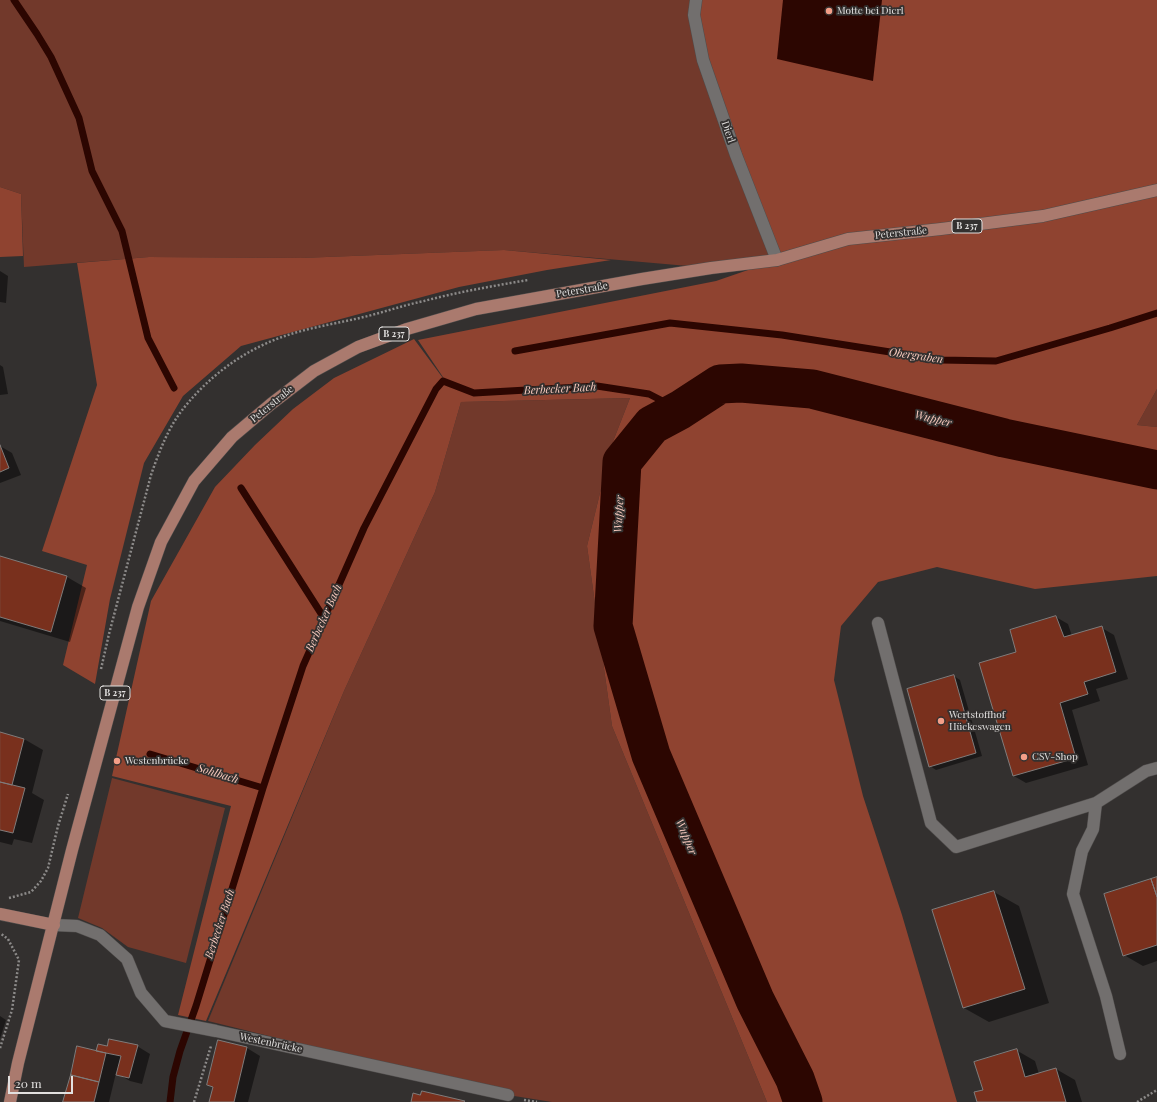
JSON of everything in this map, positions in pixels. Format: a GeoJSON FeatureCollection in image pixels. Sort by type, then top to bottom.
{"type":"FeatureCollection","features":[{"type":"Feature","properties":{"kind":"main road","name":"Peterstraße"},"geometry":{"type":"LineString","coordinates":[[54,925],[91,780],[138,607],[161,542],[194,482],[232,437],[271,404],[314,372],[358,348],[407,329],[476,309],[642,279],[711,268],[777,260],[848,239],[1043,216],[1157,190]]}},
{"type":"Feature","properties":{"kind":"main road"},"geometry":{"type":"LineString","coordinates":[[1,914],[54,925]]}},
{"type":"Feature","properties":{"kind":"main road","name":"B 237"},"geometry":{"type":"LineString","coordinates":[[10,1102],[18,1063],[54,925]]}},
{"type":"Feature","properties":{"kind":"street","name":"Dierl"},"geometry":{"type":"LineString","coordinates":[[696,0],[694,15],[704,60],[736,155],[777,260]]}},
{"type":"Feature","properties":{"kind":"street"},"geometry":{"type":"LineString","coordinates":[[878,623],[931,823],[956,847],[1096,803],[1146,771],[1157,768]]}},
{"type":"Feature","properties":{"kind":"street"},"geometry":{"type":"LineString","coordinates":[[1096,803],[1093,829],[1082,851],[1073,894],[1106,996],[1120,1054]]}},
{"type":"Feature","properties":{"kind":"street","name":"Westenbrücke"},"geometry":{"type":"LineString","coordinates":[[54,925],[77,926],[100,935],[127,959],[141,994],[165,1021],[508,1095]]}},
{"type":"Feature","properties":{"kind":"path"},"geometry":{"type":"LineString","coordinates":[[101,672],[125,570],[151,474],[160,449],[182,410],[201,389],[224,368]]}},
{"type":"Feature","properties":{"kind":"path"},"geometry":{"type":"LineString","coordinates":[[1,914],[6,898],[31,892],[42,881],[48,868],[68,792]]}},
{"type":"Feature","properties":{"kind":"path"},"geometry":{"type":"LineString","coordinates":[[0,932],[8,939],[19,960],[12,1010],[0,1048]]}},
{"type":"Feature","properties":{"kind":"path"},"geometry":{"type":"LineString","coordinates":[[194,1102],[216,1031]]}},
{"type":"Feature","properties":{"kind":"path"},"geometry":{"type":"LineString","coordinates":[[1137,1102],[1157,1090]]}},
{"type":"Feature","properties":{"kind":"shaded area"},"geometry":{"type":"Polygon","coordinates":[[[0,0],[696,0],[777,260],[711,268],[504,250],[301,258],[149,257],[24,267],[21,194],[0,187],[0,0]]]}},
{"type":"Feature","properties":{"kind":"shaded area"},"geometry":{"type":"Polygon","coordinates":[[[696,0],[1157,0],[1157,389],[1137,425],[1157,427],[1157,576],[1035,589],[937,567],[878,582],[841,626],[834,680],[863,796],[902,915],[957,1102],[767,1102],[612,726],[587,546],[612,444],[630,398],[461,402],[435,492],[344,691],[206,1021],[178,1015],[231,806],[112,776],[151,601],[215,487],[255,445],[293,409],[334,378],[414,339],[451,389],[418,340],[716,281],[777,260],[703,60],[696,0]]]}},
{"type":"Feature","properties":{"kind":"shaded area"},"geometry":{"type":"Polygon","coordinates":[[[783,0],[882,0],[873,81],[777,59],[783,0]]]}},
{"type":"Feature","properties":{"kind":"shaded area"},"geometry":{"type":"Polygon","coordinates":[[[0,187],[21,194],[23,256],[0,257],[0,187]]]}},
{"type":"Feature","properties":{"kind":"shaded area"},"geometry":{"type":"Polygon","coordinates":[[[504,250],[611,260],[547,270],[459,287],[241,346],[183,396],[144,463],[110,599],[95,684],[63,665],[87,565],[42,551],[97,385],[77,263],[149,257],[301,258],[504,250]]]}},
{"type":"Feature","properties":{"kind":"shaded area"},"geometry":{"type":"Polygon","coordinates":[[[1157,389],[1157,427],[1137,425],[1157,389]]]}},
{"type":"Feature","properties":{"kind":"shaded area"},"geometry":{"type":"Polygon","coordinates":[[[630,398],[612,444],[587,546],[612,726],[767,1102],[552,1102],[508,1095],[208,1021],[344,691],[435,492],[461,402],[630,398]]]}},
{"type":"Feature","properties":{"kind":"shaded area"},"geometry":{"type":"Polygon","coordinates":[[[112,778],[225,808],[186,963],[128,947],[102,928],[78,918],[112,778]]]}},
{"type":"Feature","properties":{"kind":"building"},"geometry":{"type":"Polygon","coordinates":[[[0,445],[9,468],[0,472],[0,445]]]}},
{"type":"Feature","properties":{"kind":"building"},"geometry":{"type":"Polygon","coordinates":[[[0,556],[67,576],[51,632],[0,617],[0,556]]]}},
{"type":"Feature","properties":{"kind":"building"},"geometry":{"type":"Polygon","coordinates":[[[1056,616],[1064,637],[1102,626],[1116,672],[1084,682],[1088,694],[1060,703],[1076,758],[1013,776],[979,663],[1016,652],[1010,630],[1056,616]]]}},
{"type":"Feature","properties":{"kind":"building","name":"Wertstoffhof Hückeswagen"},"geometry":{"type":"Polygon","coordinates":[[[954,675],[976,753],[929,767],[907,689],[954,675]]]}},
{"type":"Feature","properties":{"kind":"building"},"geometry":{"type":"Polygon","coordinates":[[[0,732],[24,739],[12,785],[0,782],[0,732]]]}},
{"type":"Feature","properties":{"kind":"building"},"geometry":{"type":"Polygon","coordinates":[[[0,782],[25,788],[13,833],[0,830],[0,782]]]}},
{"type":"Feature","properties":{"kind":"building"},"geometry":{"type":"Polygon","coordinates":[[[1157,877],[1157,897],[1151,879],[1157,877]]]}},
{"type":"Feature","properties":{"kind":"building"},"geometry":{"type":"Polygon","coordinates":[[[1151,879],[1157,897],[1157,945],[1123,956],[1104,894],[1151,879]]]}},
{"type":"Feature","properties":{"kind":"building"},"geometry":{"type":"Polygon","coordinates":[[[994,891],[1025,989],[963,1008],[932,910],[994,891]]]}},
{"type":"Feature","properties":{"kind":"building"},"geometry":{"type":"Polygon","coordinates":[[[109,1039],[138,1045],[129,1078],[116,1075],[121,1056],[96,1051],[98,1044],[107,1046],[109,1039]]]}},
{"type":"Feature","properties":{"kind":"building"},"geometry":{"type":"Polygon","coordinates":[[[218,1040],[247,1047],[234,1102],[209,1102],[213,1087],[207,1085],[218,1040]]]}},
{"type":"Feature","properties":{"kind":"building"},"geometry":{"type":"Polygon","coordinates":[[[77,1046],[106,1053],[99,1082],[71,1075],[77,1046]]]}},
{"type":"Feature","properties":{"kind":"building"},"geometry":{"type":"Polygon","coordinates":[[[1017,1049],[1025,1077],[1056,1068],[1066,1102],[977,1102],[974,1092],[983,1090],[974,1062],[1017,1049]]]}},
{"type":"Feature","properties":{"kind":"building"},"geometry":{"type":"Polygon","coordinates":[[[71,1075],[99,1082],[94,1102],[63,1102],[71,1075]]]}},
{"type":"Feature","properties":{"kind":"building"},"geometry":{"type":"Polygon","coordinates":[[[422,1091],[465,1101],[411,1102],[413,1093],[420,1095],[422,1091]]]}},
{"type":"Feature","properties":{"kind":"waterway"},"geometry":{"type":"LineString","coordinates":[[14,0],[51,57],[79,118],[92,171],[122,231],[148,338],[174,388]]}},
{"type":"Feature","properties":{"kind":"waterway","name":"Obergraben"},"geometry":{"type":"LineString","coordinates":[[515,351],[670,323],[782,335],[941,360],[996,361],[1157,313]]}},
{"type":"Feature","properties":{"kind":"waterway","name":"Berbecker Bach"},"geometry":{"type":"LineString","coordinates":[[170,1102],[173,1077],[180,1051],[196,1006],[263,788],[303,666],[364,528],[436,389],[443,381],[474,393],[597,386],[649,394],[680,410]]}},
{"type":"Feature","properties":{"kind":"waterway","name":"Wupper"},"geometry":{"type":"LineString","coordinates":[[803,1102],[795,1079],[755,1000],[651,755],[613,626],[622,462],[652,425],[680,410],[720,384],[741,383],[812,389],[1004,438],[1157,470]]}},
{"type":"Feature","properties":{"kind":"waterway"},"geometry":{"type":"LineString","coordinates":[[241,488],[324,618]]}},
{"type":"Feature","properties":{"kind":"waterway","name":"Sohlbach"},"geometry":{"type":"LineString","coordinates":[[150,754],[263,788]]}},
{"type":"Feature","properties":{"kind":"place","name":"Motte bei Dierl"},"geometry":{"type":"Point","coordinates":[829,11]}},
{"type":"Feature","properties":{"kind":"place","name":"Wertstoffhof Hückeswagen"},"geometry":{"type":"Point","coordinates":[941,721]}},
{"type":"Feature","properties":{"kind":"place","name":"CSV-Shop"},"geometry":{"type":"Point","coordinates":[1024,757]}},
{"type":"Feature","properties":{"kind":"place","name":"Westenbrücke"},"geometry":{"type":"Point","coordinates":[117,761]}}]}
